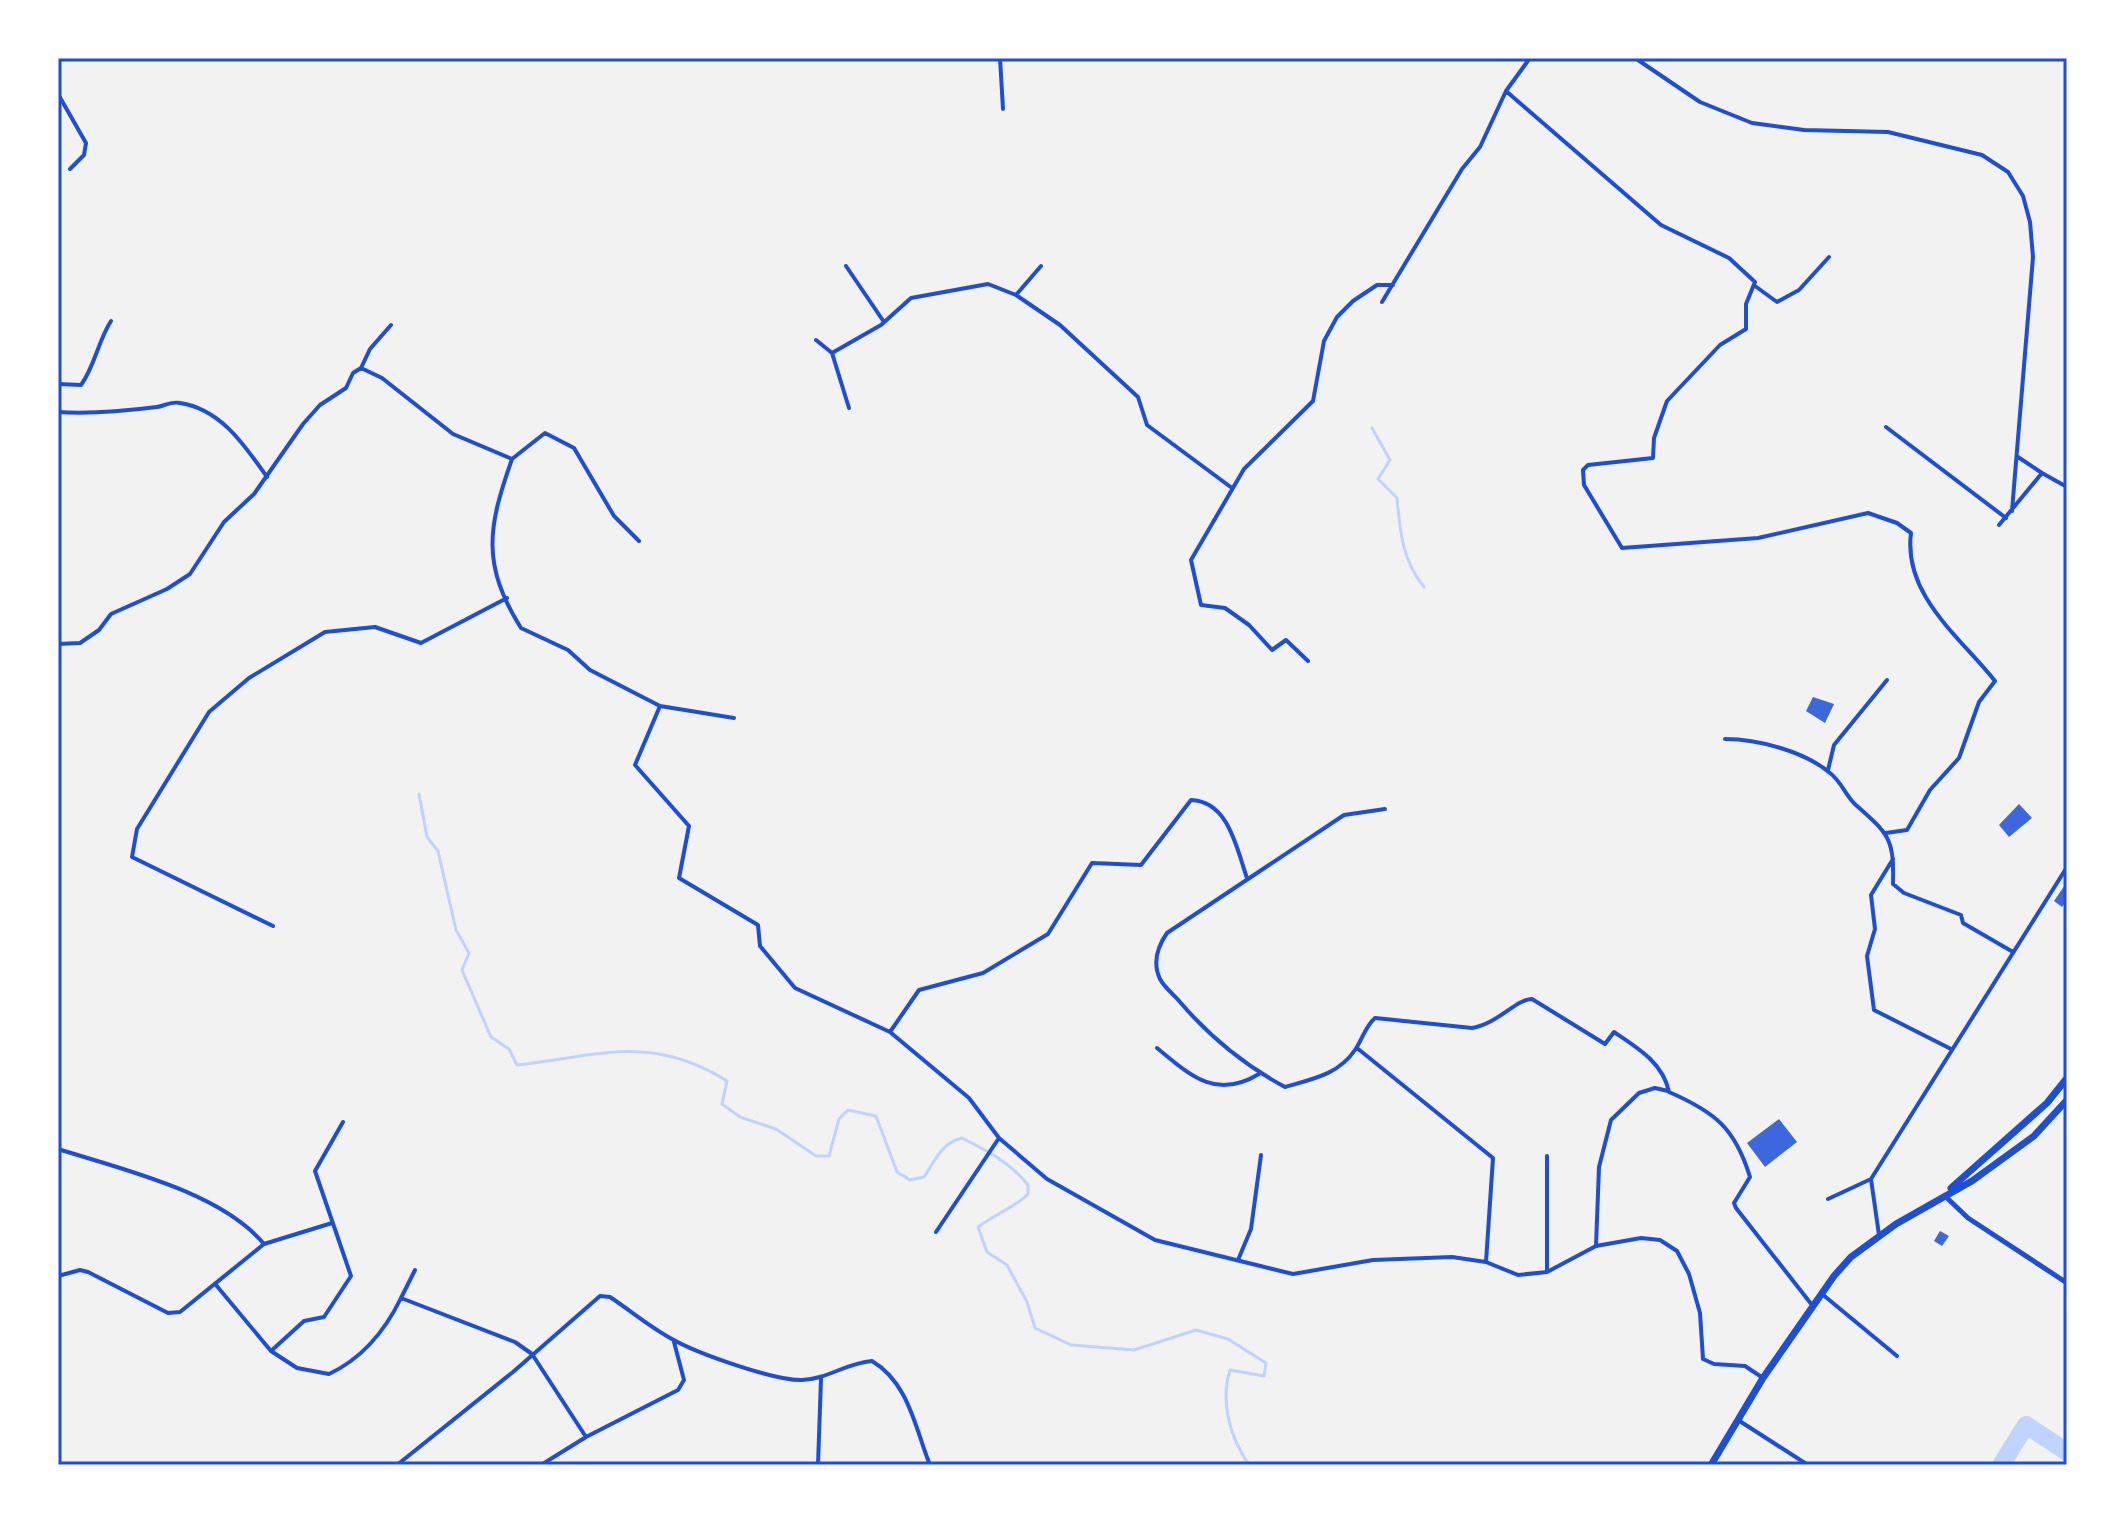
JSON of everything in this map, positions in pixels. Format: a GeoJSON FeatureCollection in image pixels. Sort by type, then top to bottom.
{"type":"FeatureCollection","features":[{"type":"Feature","properties":{"kind":"main road"},"geometry":{"type":"LineString","coordinates":[[1944,1195],[2039,1111],[2067,1078]]}},
{"type":"Feature","properties":{"kind":"main road"},"geometry":{"type":"LineString","coordinates":[[1711,1465],[1763,1378],[1812,1306],[1851,1257],[1879,1235],[1972,1181],[2034,1136],[2067,1100]]}},
{"type":"Feature","properties":{"kind":"street"},"geometry":{"type":"LineString","coordinates":[[1000,58],[1003,109]]}},
{"type":"Feature","properties":{"kind":"street"},"geometry":{"type":"LineString","coordinates":[[1382,302],[1462,169],[1480,147],[1506,91],[1530,58]]}},
{"type":"Feature","properties":{"kind":"street"},"geometry":{"type":"LineString","coordinates":[[1635,58],[1700,102],[1752,123],[1804,130],[1888,132],[1969,151],[2008,172],[2023,196],[2030,222],[2033,257],[2012,511]]}},
{"type":"Feature","properties":{"kind":"street"},"geometry":{"type":"LineString","coordinates":[[1506,91],[1656,221],[1729,258],[1754,278],[1755,286],[1746,304],[1746,329],[1720,345],[1667,401],[1654,438],[1653,458],[1588,465],[1583,470],[1584,485],[1622,548],[1758,538],[1868,513],[1897,523],[1911,533],[1909,554],[1919,586],[1948,631],[1995,681],[1979,702],[1959,758],[1930,790],[1907,830],[1886,833]]}},
{"type":"Feature","properties":{"kind":"street"},"geometry":{"type":"LineString","coordinates":[[58,94],[86,143],[84,155],[70,169]]}},
{"type":"Feature","properties":{"kind":"street"},"geometry":{"type":"LineString","coordinates":[[1755,286],[1777,302],[1799,290],[1829,257]]}},
{"type":"Feature","properties":{"kind":"street"},"geometry":{"type":"LineString","coordinates":[[846,266],[884,322]]}},
{"type":"Feature","properties":{"kind":"street"},"geometry":{"type":"LineString","coordinates":[[1016,295],[1041,266]]}},
{"type":"Feature","properties":{"kind":"street"},"geometry":{"type":"LineString","coordinates":[[832,353],[884,322],[911,298],[988,284],[1016,295],[1060,325],[1138,397],[1147,425],[1232,488]]}},
{"type":"Feature","properties":{"kind":"street"},"geometry":{"type":"LineString","coordinates":[[1308,661],[1286,640],[1272,650],[1249,625],[1225,608],[1201,605],[1191,560],[1244,469],[1313,401],[1324,341],[1337,317],[1353,301],[1377,285],[1393,285]]}},
{"type":"Feature","properties":{"kind":"street"},"geometry":{"type":"LineString","coordinates":[[58,384],[81,385],[89,375],[101,336],[111,321]]}},
{"type":"Feature","properties":{"kind":"street"},"geometry":{"type":"LineString","coordinates":[[58,644],[80,643],[99,630],[111,614],[167,589],[190,574],[224,522],[267,477],[303,424],[320,405],[346,388],[370,349],[391,325]]}},
{"type":"Feature","properties":{"kind":"street"},"geometry":{"type":"LineString","coordinates":[[816,340],[832,353],[849,408]]}},
{"type":"Feature","properties":{"kind":"street"},"geometry":{"type":"LineString","coordinates":[[361,368],[382,378],[453,434],[512,459]]}},
{"type":"Feature","properties":{"kind":"street"},"geometry":{"type":"LineString","coordinates":[[58,412],[159,407],[177,402],[190,405],[222,422],[240,439],[267,477]]}},
{"type":"Feature","properties":{"kind":"street"},"geometry":{"type":"LineString","coordinates":[[1886,427],[2006,518]]}},
{"type":"Feature","properties":{"kind":"street"},"geometry":{"type":"LineString","coordinates":[[639,541],[614,516],[574,448],[545,433],[512,459],[491,522],[490,549],[521,628],[568,650],[590,670],[660,706],[734,718]]}},
{"type":"Feature","properties":{"kind":"street"},"geometry":{"type":"LineString","coordinates":[[2016,456],[2067,487]]}},
{"type":"Feature","properties":{"kind":"street"},"geometry":{"type":"LineString","coordinates":[[1999,525],[2042,473]]}},
{"type":"Feature","properties":{"kind":"street"},"geometry":{"type":"LineString","coordinates":[[273,926],[132,857],[137,829],[209,712],[249,678],[311,637],[325,632],[375,627],[421,643],[507,598]]}},
{"type":"Feature","properties":{"kind":"street"},"geometry":{"type":"LineString","coordinates":[[1828,770],[1834,745],[1887,680]]}},
{"type":"Feature","properties":{"kind":"street"},"geometry":{"type":"LineString","coordinates":[[660,706],[635,765],[689,826],[679,878],[758,925],[760,946],[795,988],[890,1032],[969,1098],[999,1138],[1047,1179],[1155,1240],[1293,1274],[1373,1260],[1452,1257],[1486,1262],[1518,1275],[1547,1272],[1596,1246],[1641,1238],[1670,1245],[1677,1251],[1689,1274],[1700,1313],[1703,1359],[1714,1364],[1745,1366],[1763,1378]]}},
{"type":"Feature","properties":{"kind":"street"},"geometry":{"type":"LineString","coordinates":[[1725,739],[1746,739],[1828,770],[1844,786],[1854,805],[1874,818],[1886,833],[1895,856],[1893,884],[1961,915],[1963,923],[2013,952]]}},
{"type":"Feature","properties":{"kind":"street"},"geometry":{"type":"LineString","coordinates":[[890,1032],[919,990],[983,973],[1048,934],[1092,863],[1141,865],[1191,800],[1199,800],[1224,817],[1247,878]]}},
{"type":"Feature","properties":{"kind":"street"},"geometry":{"type":"LineString","coordinates":[[1385,809],[1344,815],[1167,933],[1159,945],[1156,960],[1160,979],[1189,1013],[1259,1074],[1285,1087],[1332,1073],[1357,1048],[1367,1025],[1375,1018],[1472,1028],[1488,1025],[1525,999],[1532,999],[1605,1044],[1614,1032],[1641,1050],[1664,1074],[1669,1092]]}},
{"type":"Feature","properties":{"kind":"street"},"geometry":{"type":"LineString","coordinates":[[1895,856],[1871,895],[1875,929],[1867,956],[1874,1010],[1951,1049]]}},
{"type":"Feature","properties":{"kind":"street"},"geometry":{"type":"LineString","coordinates":[[1828,1199],[1871,1179],[2067,867]]}},
{"type":"Feature","properties":{"kind":"street"},"geometry":{"type":"LineString","coordinates":[[1157,1048],[1193,1078],[1218,1086],[1244,1083],[1259,1074]]}},
{"type":"Feature","properties":{"kind":"street"},"geometry":{"type":"LineString","coordinates":[[1357,1048],[1493,1158],[1486,1262]]}},
{"type":"Feature","properties":{"kind":"street"},"geometry":{"type":"LineString","coordinates":[[1596,1246],[1599,1167],[1611,1120],[1639,1093],[1655,1088],[1669,1092],[1720,1119],[1728,1128],[1750,1177],[1734,1203],[1736,1208],[1812,1306]]}},
{"type":"Feature","properties":{"kind":"street"},"geometry":{"type":"LineString","coordinates":[[271,1351],[304,1321],[324,1317],[351,1276],[315,1171],[343,1122]]}},
{"type":"Feature","properties":{"kind":"street"},"geometry":{"type":"LineString","coordinates":[[936,1232],[999,1138]]}},
{"type":"Feature","properties":{"kind":"street"},"geometry":{"type":"LineString","coordinates":[[58,1149],[177,1187],[252,1230],[264,1244]]}},
{"type":"Feature","properties":{"kind":"street"},"geometry":{"type":"LineString","coordinates":[[1238,1260],[1251,1229],[1261,1155]]}},
{"type":"Feature","properties":{"kind":"street"},"geometry":{"type":"LineString","coordinates":[[1547,1156],[1547,1272]]}},
{"type":"Feature","properties":{"kind":"street"},"geometry":{"type":"LineString","coordinates":[[1871,1179],[1879,1235]]}},
{"type":"Feature","properties":{"kind":"street"},"geometry":{"type":"LineString","coordinates":[[1944,1195],[1968,1218],[2067,1283]]}},
{"type":"Feature","properties":{"kind":"street"},"geometry":{"type":"LineString","coordinates":[[58,1276],[80,1270],[88,1272],[168,1313],[193,1305],[264,1244],[332,1223]]}},
{"type":"Feature","properties":{"kind":"street"},"geometry":{"type":"LineString","coordinates":[[216,1285],[271,1351],[297,1368],[329,1374],[361,1354],[389,1323],[415,1270]]}},
{"type":"Feature","properties":{"kind":"street"},"geometry":{"type":"LineString","coordinates":[[1822,1294],[1897,1356]]}},
{"type":"Feature","properties":{"kind":"street"},"geometry":{"type":"LineString","coordinates":[[397,1465],[600,1296],[610,1297],[674,1341],[765,1374],[797,1380],[821,1379],[856,1362],[872,1361],[884,1368],[901,1389],[930,1465]]}},
{"type":"Feature","properties":{"kind":"street"},"geometry":{"type":"LineString","coordinates":[[401,1298],[501,1336],[532,1354],[586,1437]]}},
{"type":"Feature","properties":{"kind":"street"},"geometry":{"type":"LineString","coordinates":[[541,1465],[586,1437],[678,1390],[684,1380],[674,1341]]}},
{"type":"Feature","properties":{"kind":"street"},"geometry":{"type":"LineString","coordinates":[[818,1465],[821,1379]]}},
{"type":"Feature","properties":{"kind":"street"},"geometry":{"type":"LineString","coordinates":[[1738,1420],[1808,1465]]}},
{"type":"Feature","properties":{"kind":"building"},"geometry":{"type":"Polygon","coordinates":[[[1813,697],[1834,704],[1825,723],[1806,711],[1813,697]]]}},
{"type":"Feature","properties":{"kind":"building"},"geometry":{"type":"Polygon","coordinates":[[[2019,804],[2032,818],[2009,837],[1999,825],[2019,804]]]}},
{"type":"Feature","properties":{"kind":"building"},"geometry":{"type":"Polygon","coordinates":[[[2067,882],[2067,900],[2062,907],[2054,901],[2067,882]]]}},
{"type":"Feature","properties":{"kind":"building"},"geometry":{"type":"Polygon","coordinates":[[[1779,1119],[1797,1142],[1765,1167],[1747,1143],[1779,1119]]]}},
{"type":"Feature","properties":{"kind":"building"},"geometry":{"type":"Polygon","coordinates":[[[1940,1231],[1949,1236],[1942,1246],[1934,1241],[1940,1231]]]}},
{"type":"Feature","properties":{"kind":"waterway"},"geometry":{"type":"LineString","coordinates":[[1372,428],[1390,460],[1378,479],[1397,498],[1407,556],[1424,587]]}},
{"type":"Feature","properties":{"kind":"waterway"},"geometry":{"type":"LineString","coordinates":[[419,794],[427,837],[438,851],[456,930],[469,953],[462,970],[491,1037],[509,1049],[517,1065],[599,1053],[648,1052],[673,1057],[727,1081],[722,1104],[740,1117],[776,1129],[816,1156],[829,1156],[839,1119],[848,1110],[876,1116],[897,1172],[910,1180],[924,1177],[939,1153],[955,1140],[962,1138],[980,1147],[1006,1164],[1028,1185],[1028,1194],[1024,1198],[978,1227],[987,1252],[1007,1265],[1027,1302],[1035,1328],[1071,1345],[1134,1350],[1196,1330],[1228,1339],[1266,1363],[1264,1376],[1230,1370],[1227,1382],[1227,1407],[1232,1431],[1249,1465]]}},
{"type":"Feature","properties":{"kind":"waterway"},"geometry":{"type":"LineString","coordinates":[[2001,1465],[2026,1425],[2067,1452]]}}]}
